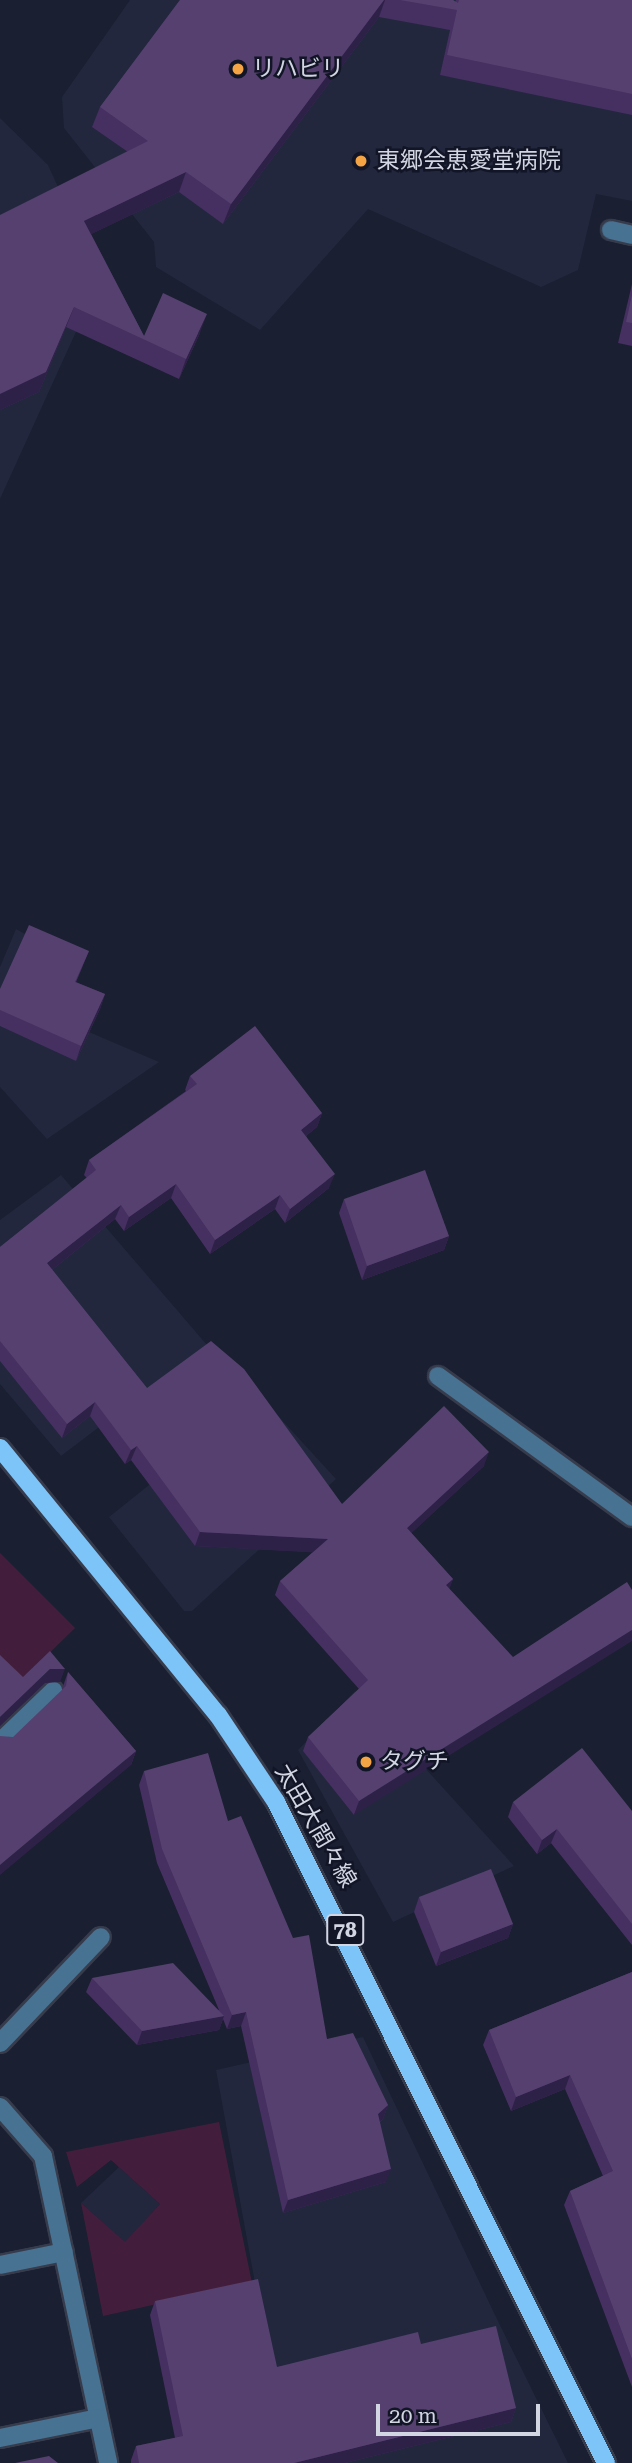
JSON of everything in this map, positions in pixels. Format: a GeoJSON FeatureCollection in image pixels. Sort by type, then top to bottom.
{"type":"FeatureCollection","features":[{"type":"Feature","properties":{"kind":"main road","name":"太田大間々線"},"geometry":{"type":"LineString","coordinates":[[0,1448],[218,1715],[276,1802],[606,2463]]}},
{"type":"Feature","properties":{"kind":"street"},"geometry":{"type":"LineString","coordinates":[[611,230],[632,235]]}},
{"type":"Feature","properties":{"kind":"street"},"geometry":{"type":"LineString","coordinates":[[438,1376],[632,1517]]}},
{"type":"Feature","properties":{"kind":"street"},"geometry":{"type":"LineString","coordinates":[[0,1742],[52,1691]]}},
{"type":"Feature","properties":{"kind":"street"},"geometry":{"type":"LineString","coordinates":[[0,2043],[101,1937]]}},
{"type":"Feature","properties":{"kind":"street"},"geometry":{"type":"LineString","coordinates":[[0,2107],[43,2156],[108,2463]]}},
{"type":"Feature","properties":{"kind":"street"},"geometry":{"type":"LineString","coordinates":[[0,2265],[64,2252]]}},
{"type":"Feature","properties":{"kind":"street"},"geometry":{"type":"LineString","coordinates":[[0,2438],[98,2418]]}},
{"type":"Feature","properties":{"kind":"shaded area","name":"東郷会恵愛堂病院"},"geometry":{"type":"Polygon","coordinates":[[[130,0],[632,0],[632,201],[596,194],[578,270],[541,287],[368,209],[260,330],[156,267],[154,242],[64,128],[62,97],[130,0]]]}},
{"type":"Feature","properties":{"kind":"shaded area"},"geometry":{"type":"Polygon","coordinates":[[[0,118],[48,165],[100,279],[0,499],[0,118]]]}},
{"type":"Feature","properties":{"kind":"shaded area"},"geometry":{"type":"Polygon","coordinates":[[[16,929],[83,966],[70,996],[89,1032],[159,1062],[47,1139],[0,1087],[0,967],[16,929]]]}},
{"type":"Feature","properties":{"kind":"shaded area"},"geometry":{"type":"Polygon","coordinates":[[[61,1175],[207,1345],[61,1456],[0,1384],[0,1220],[61,1175]]]}},
{"type":"Feature","properties":{"kind":"shaded area"},"geometry":{"type":"Polygon","coordinates":[[[260,1396],[336,1479],[192,1611],[184,1611],[109,1517],[260,1396]]]}},
{"type":"Feature","properties":{"kind":"shaded area"},"geometry":{"type":"Polygon","coordinates":[[[0,1553],[75,1628],[20,1682],[0,1662],[0,1553]]]}},
{"type":"Feature","properties":{"kind":"shaded area"},"geometry":{"type":"Polygon","coordinates":[[[355,1691],[514,1866],[393,1922],[298,1750],[355,1691]]]}},
{"type":"Feature","properties":{"kind":"shaded area"},"geometry":{"type":"Polygon","coordinates":[[[363,2037],[568,2463],[288,2463],[216,2070],[363,2037]]]}},
{"type":"Feature","properties":{"kind":"shaded area"},"geometry":{"type":"Polygon","coordinates":[[[219,2122],[252,2283],[103,2316],[81,2203],[125,2242],[160,2204],[111,2160],[77,2187],[66,2152],[219,2122]]]}},
{"type":"Feature","properties":{"kind":"shaded area"},"geometry":{"type":"Polygon","coordinates":[[[119,2167],[160,2204],[125,2243],[81,2203],[119,2167]]]}},
{"type":"Feature","properties":{"kind":"building"},"geometry":{"type":"Polygon","coordinates":[[[180,0],[384,0],[231,204],[186,172],[84,221],[144,336],[163,293],[207,314],[186,359],[74,307],[46,372],[0,394],[0,215],[148,141],[100,107],[180,0]]]}},
{"type":"Feature","properties":{"kind":"building"},"geometry":{"type":"Polygon","coordinates":[[[400,0],[453,0],[458,3],[459,0],[632,0],[632,94],[447,55],[457,10],[400,0]]]}},
{"type":"Feature","properties":{"kind":"building"},"geometry":{"type":"Polygon","coordinates":[[[632,295],[632,323],[626,322],[632,295]]]}},
{"type":"Feature","properties":{"kind":"building"},"geometry":{"type":"Polygon","coordinates":[[[29,925],[89,951],[75,982],[105,994],[81,1046],[0,1010],[0,989],[29,925]]]}},
{"type":"Feature","properties":{"kind":"building"},"geometry":{"type":"Polygon","coordinates":[[[255,1026],[322,1113],[301,1130],[335,1174],[290,1209],[280,1195],[215,1240],[176,1184],[129,1217],[121,1205],[47,1263],[147,1388],[211,1341],[244,1369],[342,1504],[444,1406],[489,1452],[407,1528],[453,1579],[446,1585],[513,1657],[627,1582],[632,1590],[632,1630],[359,1801],[308,1737],[368,1680],[280,1581],[328,1539],[200,1532],[137,1446],[131,1450],[95,1402],[67,1424],[0,1341],[0,1247],[96,1170],[89,1160],[197,1084],[190,1076],[255,1026]]]}},
{"type":"Feature","properties":{"kind":"building"},"geometry":{"type":"Polygon","coordinates":[[[425,1170],[449,1236],[367,1266],[344,1199],[425,1170]]]}},
{"type":"Feature","properties":{"kind":"building"},"geometry":{"type":"Polygon","coordinates":[[[50,1651],[65,1669],[50,1669],[0,1717],[0,1655],[23,1677],[50,1651]]]}},
{"type":"Feature","properties":{"kind":"building"},"geometry":{"type":"Polygon","coordinates":[[[68,1672],[136,1751],[0,1865],[0,1736],[13,1737],[66,1686],[68,1672]]]}},
{"type":"Feature","properties":{"kind":"building"},"geometry":{"type":"Polygon","coordinates":[[[582,1748],[632,1811],[632,1924],[557,1829],[542,1840],[513,1802],[582,1748]]]}},
{"type":"Feature","properties":{"kind":"building"},"geometry":{"type":"Polygon","coordinates":[[[208,1753],[228,1821],[241,1816],[293,1938],[309,1935],[327,2039],[353,2033],[388,2105],[378,2114],[391,2169],[288,2200],[246,2012],[232,2015],[162,1849],[144,1771],[208,1753]]]}},
{"type":"Feature","properties":{"kind":"building"},"geometry":{"type":"Polygon","coordinates":[[[491,1869],[513,1924],[441,1952],[419,1897],[491,1869]]]}},
{"type":"Feature","properties":{"kind":"building"},"geometry":{"type":"Polygon","coordinates":[[[173,1963],[224,2016],[142,2031],[92,1978],[173,1963]]]}},
{"type":"Feature","properties":{"kind":"building"},"geometry":{"type":"Polygon","coordinates":[[[632,1972],[632,2359],[570,2191],[613,2171],[570,2075],[516,2097],[489,2030],[632,1972]]]}},
{"type":"Feature","properties":{"kind":"building"},"geometry":{"type":"Polygon","coordinates":[[[258,2279],[277,2367],[418,2332],[421,2344],[496,2326],[516,2408],[294,2463],[139,2463],[136,2446],[183,2436],[155,2301],[258,2279]]]}},
{"type":"Feature","properties":{"kind":"building"},"geometry":{"type":"Polygon","coordinates":[[[49,2456],[58,2463],[15,2463],[49,2456]]]}},
{"type":"Feature","properties":{"kind":"place","name":"リハビリ"},"geometry":{"type":"Point","coordinates":[238,69]}},
{"type":"Feature","properties":{"kind":"place","name":"東郷会恵愛堂病院"},"geometry":{"type":"Point","coordinates":[361,161]}},
{"type":"Feature","properties":{"kind":"place","name":"タグチ"},"geometry":{"type":"Point","coordinates":[366,1762]}}]}
